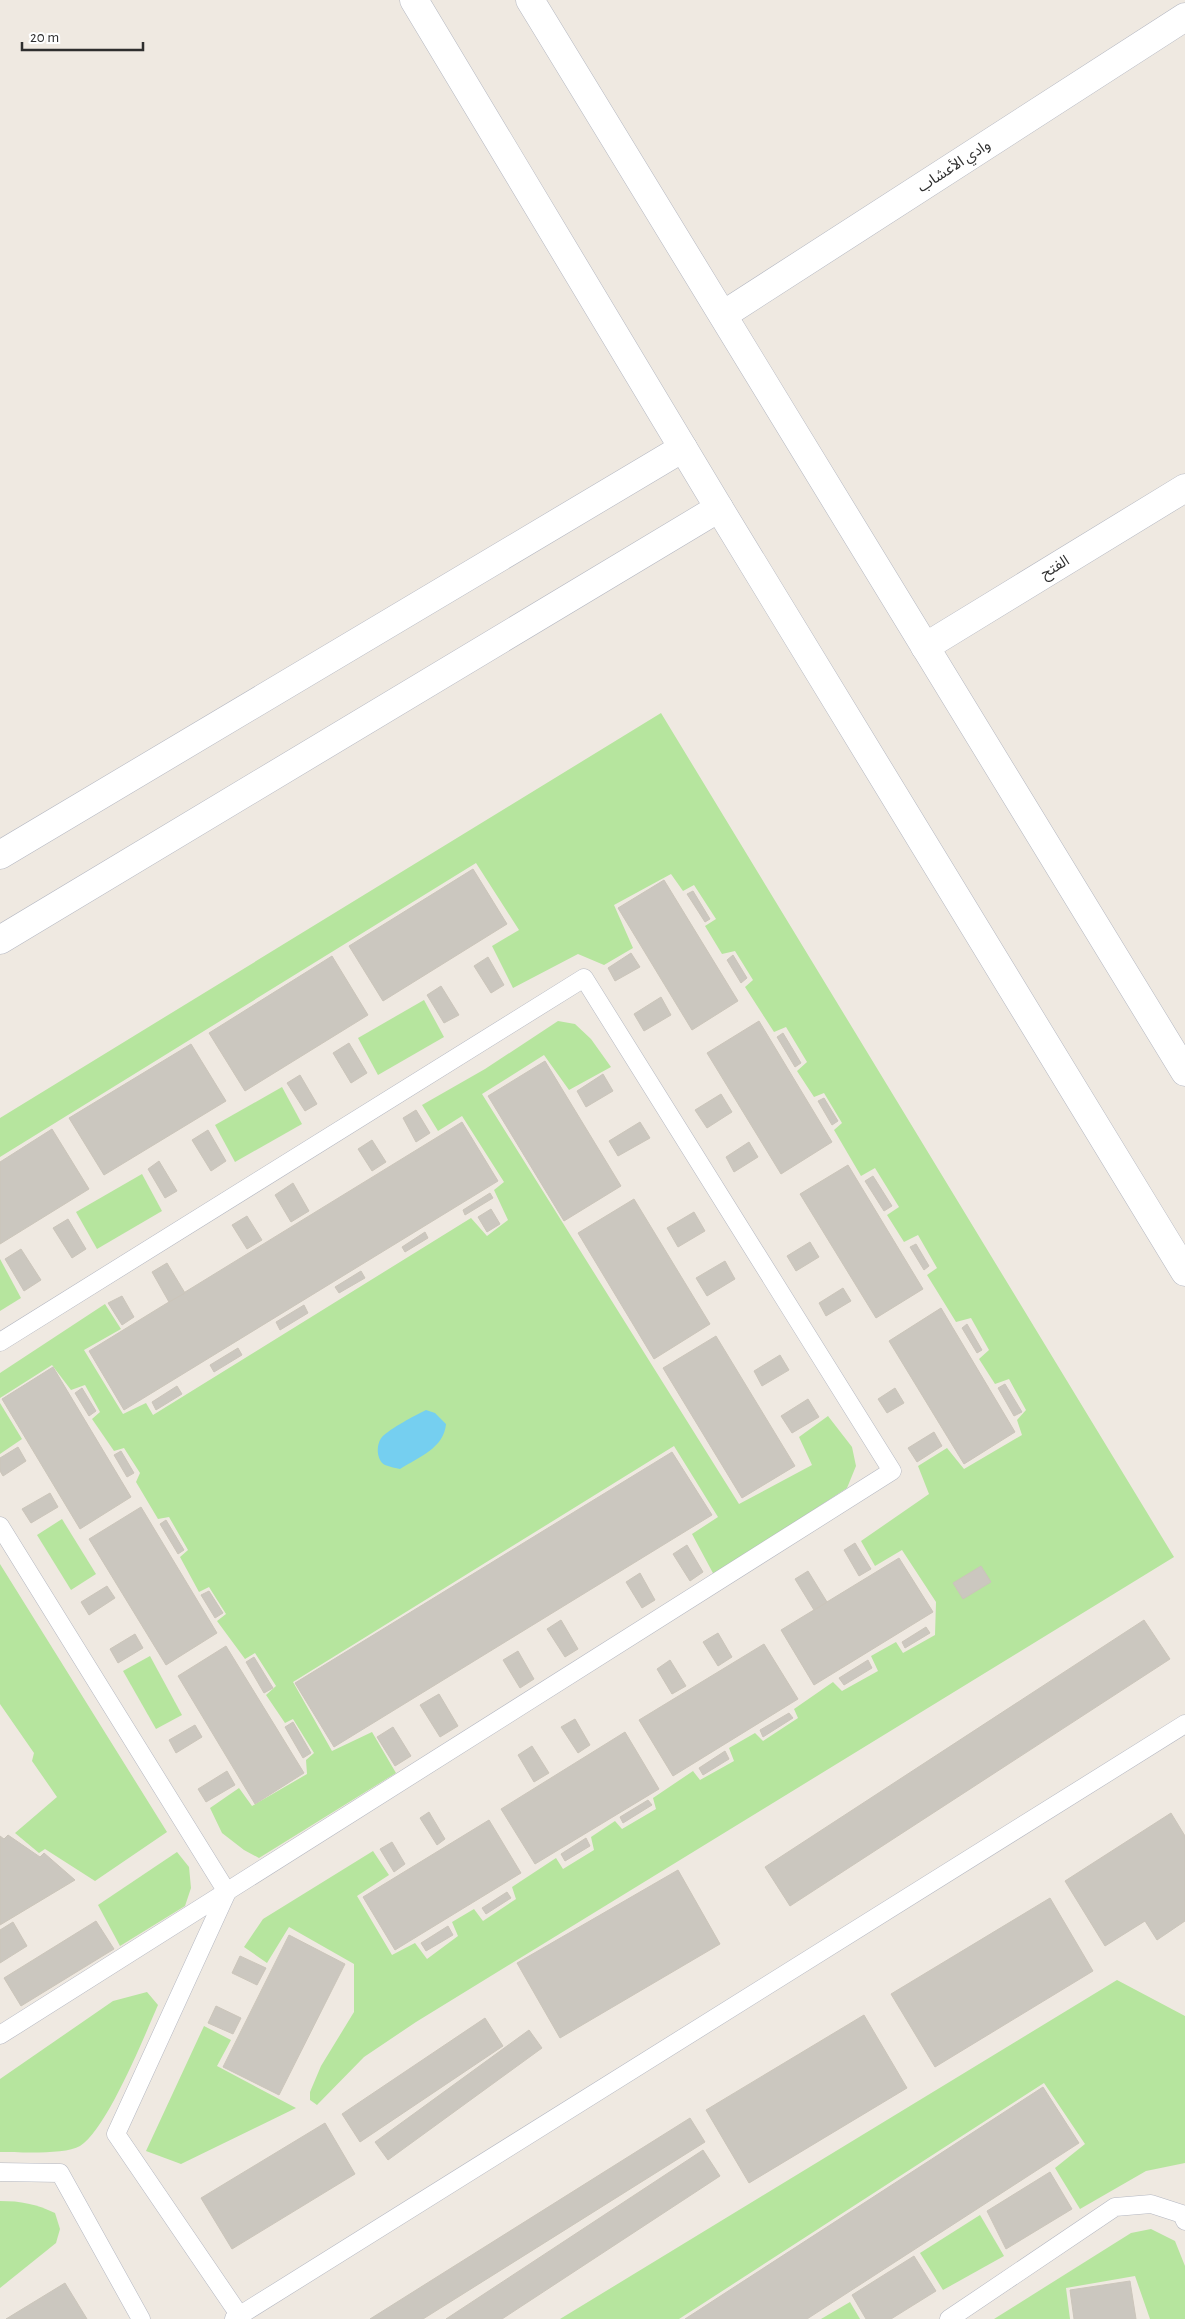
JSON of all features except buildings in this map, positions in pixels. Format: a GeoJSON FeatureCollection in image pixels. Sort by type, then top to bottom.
{"type":"FeatureCollection","features":[{"type":"Feature","properties":{"kind":"street"},"geometry":{"type":"LineString","coordinates":[[414,0],[719,508],[1185,1272]]}},
{"type":"Feature","properties":{"kind":"street"},"geometry":{"type":"LineString","coordinates":[[530,0],[1185,1072]]}},
{"type":"Feature","properties":{"kind":"street","name":"وادي الأعشاب"},"geometry":{"type":"LineString","coordinates":[[723,315],[1185,17]]}},
{"type":"Feature","properties":{"kind":"street"},"geometry":{"type":"LineString","coordinates":[[0,855],[683,448]]}},
{"type":"Feature","properties":{"kind":"street","name":"الفتح"},"geometry":{"type":"LineString","coordinates":[[925,646],[1185,488]]}},
{"type":"Feature","properties":{"kind":"street"},"geometry":{"type":"LineString","coordinates":[[0,940],[719,508]]}},
{"type":"Feature","properties":{"kind":"lane"},"geometry":{"type":"LineString","coordinates":[[0,1342],[584,978],[892,1471],[0,2035]]}},
{"type":"Feature","properties":{"kind":"lane"},"geometry":{"type":"LineString","coordinates":[[0,1526],[227,1892]]}},
{"type":"Feature","properties":{"kind":"lane"},"geometry":{"type":"LineString","coordinates":[[227,1892],[116,2134],[237,2317],[1185,1724]]}},
{"type":"Feature","properties":{"kind":"lane"},"geometry":{"type":"LineString","coordinates":[[0,2172],[60,2173],[141,2319]]}},
{"type":"Feature","properties":{"kind":"lane"},"geometry":{"type":"LineString","coordinates":[[949,2319],[1115,2207],[1151,2204],[1182,2214],[1185,2221]]}},
{"type":"Feature","properties":{"kind":"green space"},"geometry":{"type":"Polygon","coordinates":[[[661,713],[1174,1557],[416,2022],[364,2057],[317,2105],[310,2100],[310,2092],[321,2066],[354,2012],[354,1964],[289,1927],[267,1963],[244,1947],[263,1919],[373,1851],[389,1875],[357,1896],[392,1955],[415,1943],[427,1959],[458,1936],[452,1922],[474,1909],[483,1921],[516,1899],[512,1887],[556,1858],[563,1869],[594,1850],[591,1837],[615,1821],[622,1829],[656,1809],[653,1798],[693,1771],[700,1780],[734,1761],[729,1748],[755,1733],[763,1741],[798,1718],[794,1709],[833,1682],[842,1691],[878,1671],[871,1656],[896,1642],[903,1653],[935,1635],[936,1602],[902,1550],[875,1566],[861,1541],[929,1494],[918,1466],[947,1448],[964,1469],[1022,1435],[1017,1420],[1026,1410],[1009,1379],[995,1384],[979,1359],[989,1350],[971,1318],[956,1322],[927,1275],[937,1268],[918,1235],[904,1242],[887,1215],[899,1207],[875,1168],[861,1176],[834,1130],[842,1123],[824,1093],[814,1097],[797,1071],[807,1062],[786,1027],[774,1032],[745,987],[753,980],[735,951],[722,954],[705,926],[716,919],[694,885],[683,891],[671,874],[614,905],[633,948],[604,965],[578,954],[513,988],[492,946],[519,930],[476,863],[0,1157],[0,1118],[661,713]]]}},
{"type":"Feature","properties":{"kind":"green space"},"geometry":{"type":"Polygon","coordinates":[[[424,1000],[444,1037],[378,1075],[358,1038],[424,1000]]]}},
{"type":"Feature","properties":{"kind":"green space"},"geometry":{"type":"Polygon","coordinates":[[[558,1021],[575,1024],[591,1039],[611,1067],[569,1090],[544,1055],[482,1094],[739,1504],[812,1465],[799,1437],[828,1416],[852,1447],[856,1466],[847,1488],[714,1575],[692,1534],[718,1517],[674,1446],[293,1682],[332,1751],[372,1732],[396,1773],[259,1858],[244,1850],[222,1833],[210,1808],[239,1788],[252,1806],[307,1774],[306,1760],[314,1753],[293,1719],[285,1723],[266,1695],[276,1686],[255,1653],[245,1659],[217,1621],[226,1614],[209,1587],[199,1592],[180,1557],[188,1550],[169,1517],[158,1519],[136,1482],[140,1473],[124,1448],[114,1451],[92,1419],[100,1412],[85,1385],[71,1390],[52,1365],[0,1398],[0,1373],[105,1304],[121,1329],[84,1350],[123,1414],[146,1403],[153,1415],[471,1218],[487,1236],[508,1220],[494,1190],[504,1182],[462,1116],[438,1131],[422,1105],[485,1069],[558,1021]]]}},
{"type":"Feature","properties":{"kind":"green space"},"geometry":{"type":"Polygon","coordinates":[[[282,1087],[302,1124],[235,1162],[215,1125],[282,1087]]]}},
{"type":"Feature","properties":{"kind":"green space"},"geometry":{"type":"Polygon","coordinates":[[[142,1174],[162,1211],[97,1249],[76,1212],[142,1174]]]}},
{"type":"Feature","properties":{"kind":"green space"},"geometry":{"type":"Polygon","coordinates":[[[0,1259],[21,1298],[0,1311],[0,1259]]]}},
{"type":"Feature","properties":{"kind":"green space"},"geometry":{"type":"Polygon","coordinates":[[[0,1403],[22,1439],[0,1454],[0,1403]]]}},
{"type":"Feature","properties":{"kind":"green space"},"geometry":{"type":"Polygon","coordinates":[[[62,1519],[96,1574],[71,1590],[37,1535],[62,1519]]]}},
{"type":"Feature","properties":{"kind":"green space"},"geometry":{"type":"Polygon","coordinates":[[[0,1564],[167,1832],[95,1881],[45,1849],[39,1853],[15,1833],[57,1797],[32,1761],[34,1753],[0,1704],[0,1564]]]}},
{"type":"Feature","properties":{"kind":"green space"},"geometry":{"type":"Polygon","coordinates":[[[150,1656],[182,1715],[156,1729],[123,1671],[150,1656]]]}},
{"type":"Feature","properties":{"kind":"green space"},"geometry":{"type":"Polygon","coordinates":[[[177,1852],[189,1867],[191,1888],[185,1906],[120,1946],[98,1905],[177,1852]]]}},
{"type":"Feature","properties":{"kind":"green space"},"geometry":{"type":"Polygon","coordinates":[[[1117,1980],[1185,2016],[1185,2163],[1146,2171],[1080,2209],[1055,2168],[1085,2144],[1044,2083],[679,2319],[560,2319],[1117,1980]]]}},
{"type":"Feature","properties":{"kind":"green space"},"geometry":{"type":"Polygon","coordinates":[[[147,1992],[158,2005],[124,2081],[102,2121],[91,2136],[80,2146],[64,2151],[0,2152],[0,2079],[113,2001],[147,1992]]]}},
{"type":"Feature","properties":{"kind":"green space"},"geometry":{"type":"Polygon","coordinates":[[[204,2026],[231,2040],[217,2066],[296,2108],[181,2164],[146,2151],[204,2026]]]}},
{"type":"Feature","properties":{"kind":"green space"},"geometry":{"type":"Polygon","coordinates":[[[0,2201],[28,2204],[55,2213],[60,2229],[56,2243],[0,2288],[0,2201]]]}},
{"type":"Feature","properties":{"kind":"green space"},"geometry":{"type":"Polygon","coordinates":[[[980,2215],[1004,2256],[943,2290],[920,2253],[980,2215]]]}},
{"type":"Feature","properties":{"kind":"green space"},"geometry":{"type":"Polygon","coordinates":[[[1151,2229],[1175,2241],[1185,2266],[1185,2319],[1150,2319],[1135,2276],[1066,2288],[1070,2319],[994,2319],[1131,2233],[1151,2229]]]}},
{"type":"Feature","properties":{"kind":"green space"},"geometry":{"type":"Polygon","coordinates":[[[850,2302],[860,2319],[821,2319],[850,2302]]]}},
{"type":"Feature","properties":{"kind":"water"},"geometry":{"type":"Polygon","coordinates":[[[426,1410],[435,1413],[446,1424],[441,1439],[436,1446],[400,1469],[382,1463],[378,1452],[382,1437],[397,1426],[426,1410]]]}}]}
